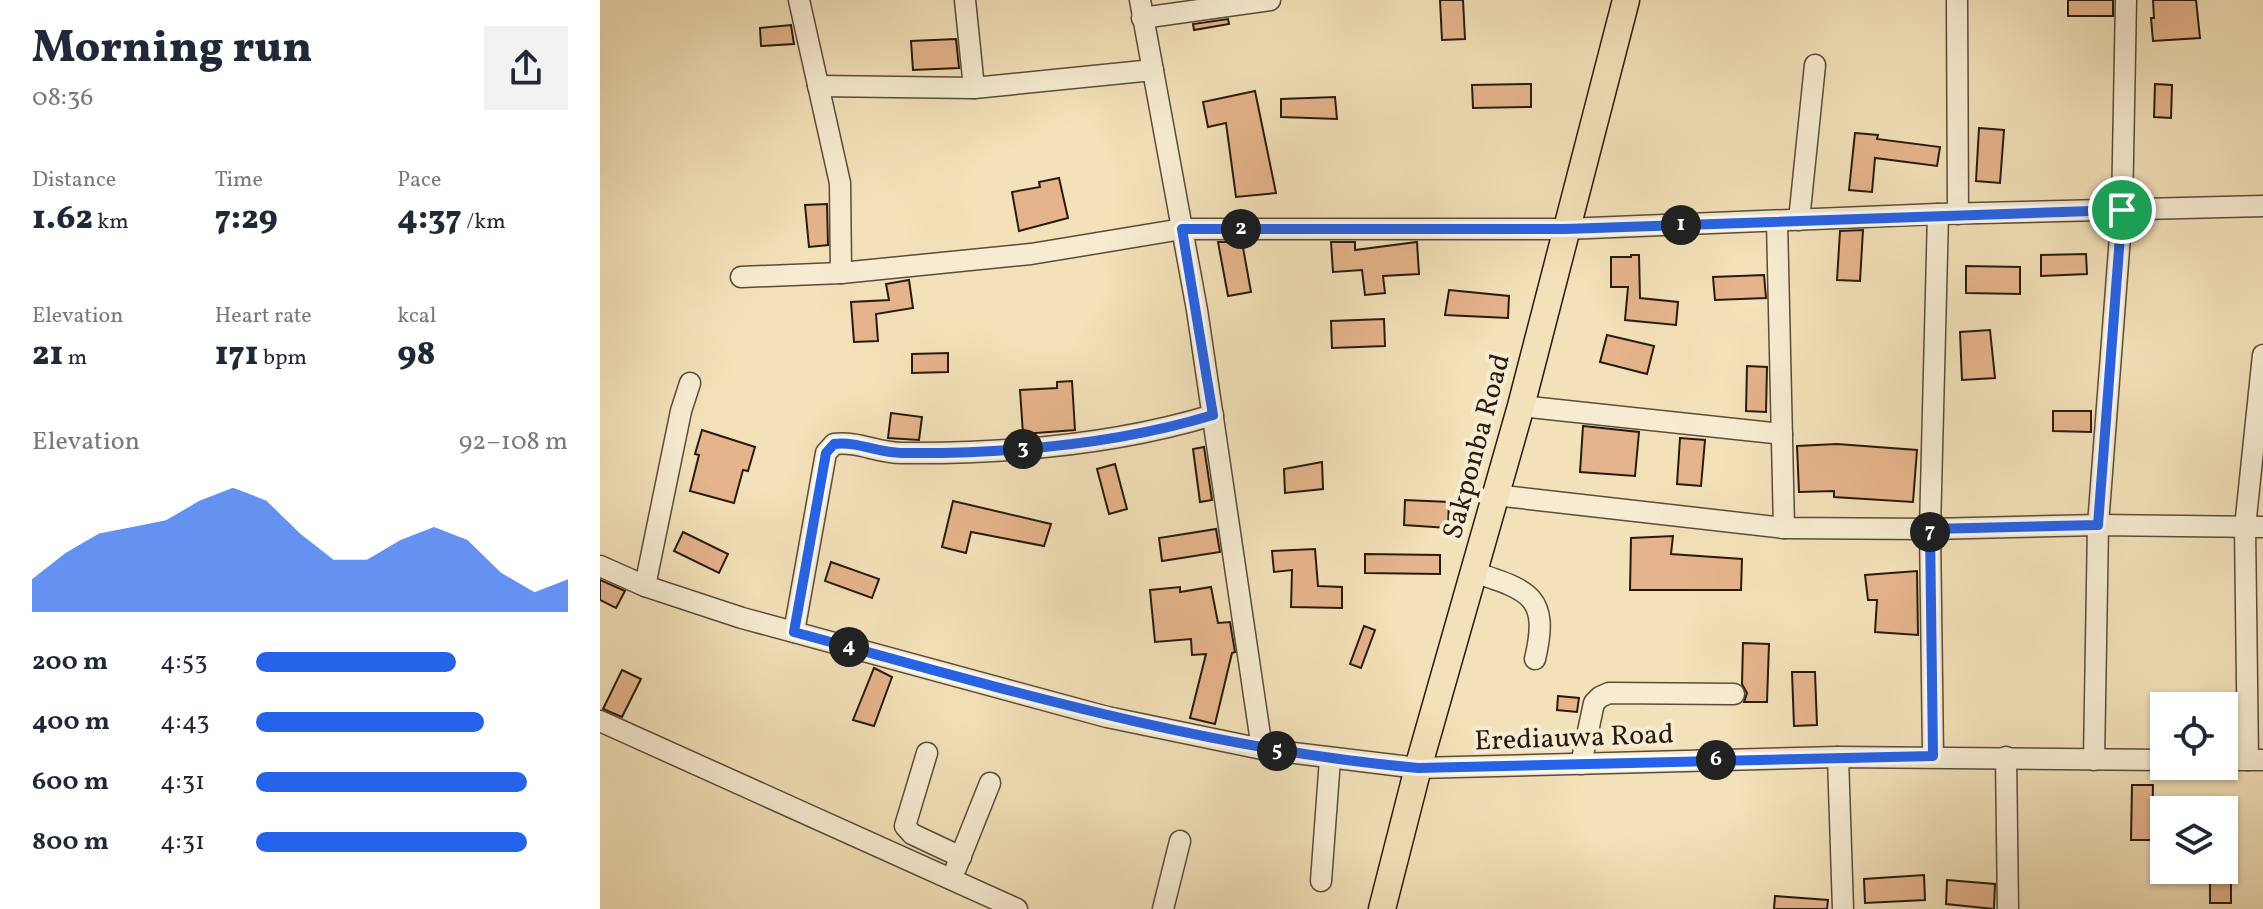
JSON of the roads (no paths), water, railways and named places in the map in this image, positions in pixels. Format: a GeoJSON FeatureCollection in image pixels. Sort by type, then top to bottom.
{"type":"FeatureCollection","features":[{"type":"Feature","properties":{"kind":"main road","name":"Sakponba Road"},"geometry":{"type":"LineString","coordinates":[[1382,909],[1418,768],[1521,406],[1626,0]]}},
{"type":"Feature","properties":{"kind":"street"},"geometry":{"type":"LineString","coordinates":[[799,0],[840,183],[841,273]]}},
{"type":"Feature","properties":{"kind":"street"},"geometry":{"type":"LineString","coordinates":[[965,0],[974,88]]}},
{"type":"Feature","properties":{"kind":"street"},"geometry":{"type":"LineString","coordinates":[[1262,749],[1213,415],[1141,9],[1270,0]]}},
{"type":"Feature","properties":{"kind":"street"},"geometry":{"type":"LineString","coordinates":[[1933,756],[1930,529],[1957,0]]}},
{"type":"Feature","properties":{"kind":"street"},"geometry":{"type":"LineString","coordinates":[[2094,760],[2098,525],[2122,210],[2126,0]]}},
{"type":"Feature","properties":{"kind":"street"},"geometry":{"type":"LineString","coordinates":[[1799,220],[1815,65]]}},
{"type":"Feature","properties":{"kind":"street"},"geometry":{"type":"LineString","coordinates":[[818,86],[974,88],[1153,70]]}},
{"type":"Feature","properties":{"kind":"street"},"geometry":{"type":"LineString","coordinates":[[741,277],[841,273],[1031,254],[1182,229],[1565,229],[2263,206]]}},
{"type":"Feature","properties":{"kind":"street"},"geometry":{"type":"LineString","coordinates":[[1777,221],[1784,528]]}},
{"type":"Feature","properties":{"kind":"street"},"geometry":{"type":"LineString","coordinates":[[2256,760],[2254,527],[2263,355]]}},
{"type":"Feature","properties":{"kind":"street"},"geometry":{"type":"LineString","coordinates":[[645,586],[681,411],[690,383]]}},
{"type":"Feature","properties":{"kind":"street"},"geometry":{"type":"LineString","coordinates":[[1521,406],[1782,434]]}},
{"type":"Feature","properties":{"kind":"street"},"geometry":{"type":"LineString","coordinates":[[794,632],[826,453],[834,444],[848,442],[897,453],[1012,450],[1160,431],[1213,415]]}},
{"type":"Feature","properties":{"kind":"street"},"geometry":{"type":"LineString","coordinates":[[1495,495],[1784,528],[2254,527]]}},
{"type":"Feature","properties":{"kind":"street","name":"Erediauwa Road"},"geometry":{"type":"LineString","coordinates":[[600,566],[645,586],[742,618],[1107,717],[1262,749],[1330,759],[1418,768],[1838,757],[2150,760]]}},
{"type":"Feature","properties":{"kind":"street"},"geometry":{"type":"LineString","coordinates":[[1473,572],[1516,586],[1540,612],[1541,632],[1535,659]]}},
{"type":"Feature","properties":{"kind":"street"},"geometry":{"type":"LineString","coordinates":[[1581,764],[1594,703],[1600,697],[1609,693],[1734,694]]}},
{"type":"Feature","properties":{"kind":"street"},"geometry":{"type":"LineString","coordinates":[[600,721],[1017,909]]}},
{"type":"Feature","properties":{"kind":"street"},"geometry":{"type":"LineString","coordinates":[[927,753],[905,826],[912,834],[961,857]]}},
{"type":"Feature","properties":{"kind":"street"},"geometry":{"type":"LineString","coordinates":[[1838,757],[1843,909]]}},
{"type":"Feature","properties":{"kind":"street"},"geometry":{"type":"LineString","coordinates":[[2006,757],[2008,909]]}},
{"type":"Feature","properties":{"kind":"street"},"geometry":{"type":"LineString","coordinates":[[1321,881],[1330,759]]}},
{"type":"Feature","properties":{"kind":"street"},"geometry":{"type":"LineString","coordinates":[[951,879],[990,783]]}},
{"type":"Feature","properties":{"kind":"street"},"geometry":{"type":"LineString","coordinates":[[1163,909],[1180,841]]}}]}
